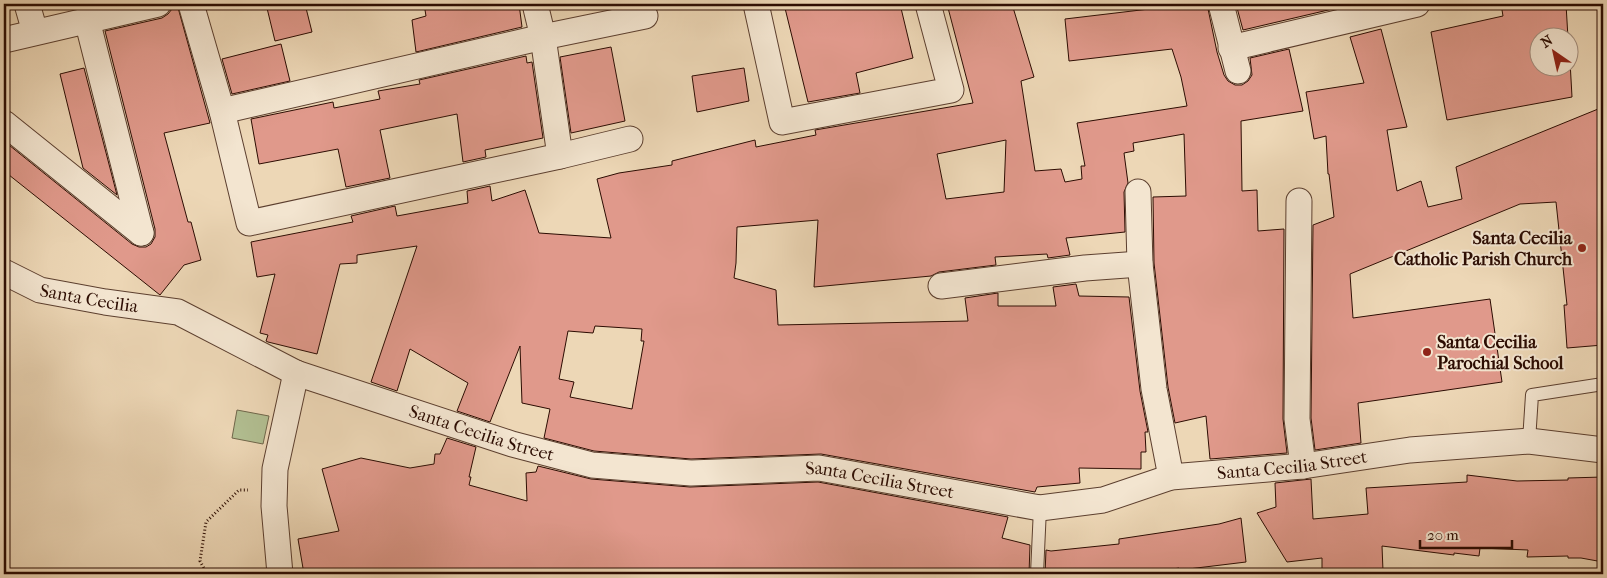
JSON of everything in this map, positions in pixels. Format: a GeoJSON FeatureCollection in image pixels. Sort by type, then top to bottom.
{"type":"FeatureCollection","features":[{"type":"Feature","properties":{"kind":"street"},"geometry":{"type":"LineString","coordinates":[[28,4],[35,32]]}},
{"type":"Feature","properties":{"kind":"street"},"geometry":{"type":"LineString","coordinates":[[4,40],[158,4]]}},
{"type":"Feature","properties":{"kind":"street"},"geometry":{"type":"LineString","coordinates":[[191,4],[222,111],[249,223],[560,156],[630,139]]}},
{"type":"Feature","properties":{"kind":"street"},"geometry":{"type":"LineString","coordinates":[[535,4],[543,37],[560,156]]}},
{"type":"Feature","properties":{"kind":"street"},"geometry":{"type":"LineString","coordinates":[[756,4],[782,122],[951,90],[928,4]]}},
{"type":"Feature","properties":{"kind":"street"},"geometry":{"type":"LineString","coordinates":[[1221,4],[1238,72]]}},
{"type":"Feature","properties":{"kind":"street"},"geometry":{"type":"LineString","coordinates":[[1231,48],[1417,4]]}},
{"type":"Feature","properties":{"kind":"street"},"geometry":{"type":"LineString","coordinates":[[222,111],[543,37],[645,16]]}},
{"type":"Feature","properties":{"kind":"street"},"geometry":{"type":"LineString","coordinates":[[4,123],[141,233],[86,20]]}},
{"type":"Feature","properties":{"kind":"street"},"geometry":{"type":"LineString","coordinates":[[1138,192],[1140,264],[1154,389],[1171,477]]}},
{"type":"Feature","properties":{"kind":"street"},"geometry":{"type":"LineString","coordinates":[[1299,202],[1297,418],[1303,466]]}},
{"type":"Feature","properties":{"kind":"street"},"geometry":{"type":"LineString","coordinates":[[941,286],[1085,268],[1140,264]]}},
{"type":"Feature","properties":{"kind":"street","name":"Santa Cecilia"},"geometry":{"type":"LineString","coordinates":[[4,272],[40,290],[105,302],[178,312]]}},
{"type":"Feature","properties":{"kind":"street","name":"Santa Cecilia Street"},"geometry":{"type":"LineString","coordinates":[[178,312],[296,374],[512,444],[592,465],[691,473],[819,468],[1040,508],[1103,500],[1171,477],[1303,466],[1410,450],[1529,441],[1603,450]]}},
{"type":"Feature","properties":{"kind":"street"},"geometry":{"type":"LineString","coordinates":[[280,574],[274,506],[275,469],[296,374]]}},
{"type":"Feature","properties":{"kind":"lane"},"geometry":{"type":"LineString","coordinates":[[1529,441],[1532,395],[1603,384]]}},
{"type":"Feature","properties":{"kind":"lane"},"geometry":{"type":"LineString","coordinates":[[1037,574],[1040,508]]}},
{"type":"Feature","properties":{"kind":"path"},"geometry":{"type":"LineString","coordinates":[[207,574],[200,561],[206,522],[239,490],[274,490]]}},
{"type":"Feature","properties":{"kind":"green space"},"geometry":{"type":"Polygon","coordinates":[[[237,410],[269,416],[263,444],[232,438],[237,410]]]}},
{"type":"Feature","properties":{"kind":"building"},"geometry":{"type":"Polygon","coordinates":[[[172,4],[177,4],[210,123],[164,133],[188,222],[191,222],[201,260],[184,265],[160,295],[4,171],[4,141],[132,244],[146,247],[151,244],[155,237],[155,229],[105,31],[162,18],[172,9],[172,4]]]}},
{"type":"Feature","properties":{"kind":"building"},"geometry":{"type":"Polygon","coordinates":[[[266,4],[305,4],[312,32],[275,41],[266,4]]]}},
{"type":"Feature","properties":{"kind":"building"},"geometry":{"type":"Polygon","coordinates":[[[424,4],[519,4],[522,27],[416,52],[412,20],[426,16],[424,4]]]}},
{"type":"Feature","properties":{"kind":"building"},"geometry":{"type":"Polygon","coordinates":[[[784,4],[900,4],[913,58],[856,73],[860,93],[808,102],[784,4]]]}},
{"type":"Feature","properties":{"kind":"building"},"geometry":{"type":"Polygon","coordinates":[[[947,4],[1012,4],[1034,77],[1021,81],[1035,171],[1061,169],[1065,182],[1082,179],[1081,166],[1085,166],[1077,123],[1187,106],[1181,77],[1172,49],[1069,61],[1065,19],[1166,7],[1165,4],[1207,4],[1224,75],[1228,81],[1235,85],[1242,85],[1252,75],[1250,58],[1289,49],[1303,111],[1241,121],[1242,191],[1257,190],[1258,231],[1284,229],[1283,419],[1287,453],[1210,459],[1206,416],[1175,423],[1168,387],[1154,263],[1153,197],[1186,196],[1184,134],[1133,143],[1134,151],[1124,153],[1128,183],[1124,192],[1125,232],[1066,238],[1070,255],[1048,258],[1047,254],[995,257],[996,265],[939,272],[931,276],[814,287],[818,220],[737,227],[734,278],[776,290],[778,325],[968,321],[965,298],[998,293],[998,306],[1056,306],[1053,287],[1076,284],[1079,296],[1129,297],[1140,391],[1148,432],[1145,432],[1146,452],[1141,452],[1141,469],[1079,468],[1080,483],[1037,487],[1035,492],[821,454],[691,459],[594,451],[544,438],[550,409],[522,403],[520,346],[490,422],[457,411],[468,383],[410,349],[397,391],[371,382],[417,246],[357,255],[357,263],[340,264],[317,354],[268,342],[266,341],[268,335],[260,333],[275,274],[257,277],[251,242],[353,222],[351,216],[395,206],[397,216],[468,203],[467,191],[490,186],[492,201],[525,190],[539,233],[611,238],[597,179],[619,173],[672,165],[672,161],[755,140],[756,147],[816,135],[815,130],[973,103],[947,4]],[[1006,140],[937,154],[946,199],[1004,192],[1006,140]],[[595,326],[593,333],[568,331],[559,379],[574,382],[570,397],[632,409],[644,341],[641,341],[642,329],[595,326]]]}},
{"type":"Feature","properties":{"kind":"building"},"geometry":{"type":"Polygon","coordinates":[[[1236,4],[1341,4],[1341,7],[1243,30],[1236,4]]]}},
{"type":"Feature","properties":{"kind":"building"},"geometry":{"type":"Polygon","coordinates":[[[1501,4],[1566,4],[1567,28],[1530,28],[1530,78],[1571,78],[1572,97],[1447,120],[1431,32],[1503,16],[1501,4]]]}},
{"type":"Feature","properties":{"kind":"building"},"geometry":{"type":"Polygon","coordinates":[[[1381,29],[1407,127],[1387,130],[1397,191],[1421,181],[1428,207],[1462,199],[1456,167],[1603,107],[1603,345],[1567,348],[1564,305],[1567,305],[1556,202],[1520,204],[1350,274],[1353,318],[1490,299],[1502,382],[1358,403],[1361,443],[1315,450],[1311,418],[1313,225],[1334,217],[1328,174],[1326,136],[1314,139],[1306,92],[1364,83],[1350,37],[1381,29]]]}},
{"type":"Feature","properties":{"kind":"building"},"geometry":{"type":"Polygon","coordinates":[[[281,44],[290,81],[232,94],[222,59],[281,44]]]}},
{"type":"Feature","properties":{"kind":"building"},"geometry":{"type":"Polygon","coordinates":[[[611,47],[625,121],[571,133],[560,57],[611,47]]]}},
{"type":"Feature","properties":{"kind":"building"},"geometry":{"type":"Polygon","coordinates":[[[526,56],[527,63],[532,62],[543,138],[485,150],[486,157],[463,162],[457,114],[380,130],[390,178],[346,187],[338,149],[259,164],[251,119],[333,102],[334,108],[380,99],[378,91],[420,84],[419,80],[526,56]]]}},
{"type":"Feature","properties":{"kind":"building"},"geometry":{"type":"Polygon","coordinates":[[[84,68],[117,195],[83,168],[60,74],[84,68]]]}},
{"type":"Feature","properties":{"kind":"building"},"geometry":{"type":"Polygon","coordinates":[[[744,68],[749,101],[697,112],[692,76],[744,68]]]}},
{"type":"Feature","properties":{"kind":"building"},"geometry":{"type":"Polygon","coordinates":[[[447,438],[476,447],[469,485],[527,501],[526,473],[536,472],[538,466],[591,479],[690,487],[818,482],[1008,517],[1002,538],[1030,545],[1029,574],[993,574],[993,571],[992,574],[495,574],[431,569],[431,574],[361,571],[336,574],[304,574],[298,539],[339,531],[322,469],[361,458],[410,468],[434,464],[435,454],[440,454],[447,438]]]}},
{"type":"Feature","properties":{"kind":"building"},"geometry":{"type":"Polygon","coordinates":[[[1467,475],[1517,481],[1603,477],[1603,562],[1568,558],[1568,556],[1527,557],[1528,550],[1480,548],[1479,556],[1454,553],[1454,555],[1382,546],[1383,571],[1322,574],[1322,558],[1287,562],[1257,513],[1276,507],[1275,483],[1311,479],[1313,519],[1368,514],[1366,488],[1467,482],[1467,475]]]}},
{"type":"Feature","properties":{"kind":"building"},"geometry":{"type":"Polygon","coordinates":[[[1241,518],[1246,562],[1180,570],[1179,568],[1142,574],[1141,571],[1116,574],[1045,574],[1046,550],[1119,544],[1119,539],[1219,524],[1241,518]]]}},
{"type":"Feature","properties":{"kind":"place","name":"Santa Cecilia Catholic Parish Church"},"geometry":{"type":"Point","coordinates":[1582,248]}},
{"type":"Feature","properties":{"kind":"place","name":"Santa Cecilia Parochial School"},"geometry":{"type":"Point","coordinates":[1427,352]}}]}
